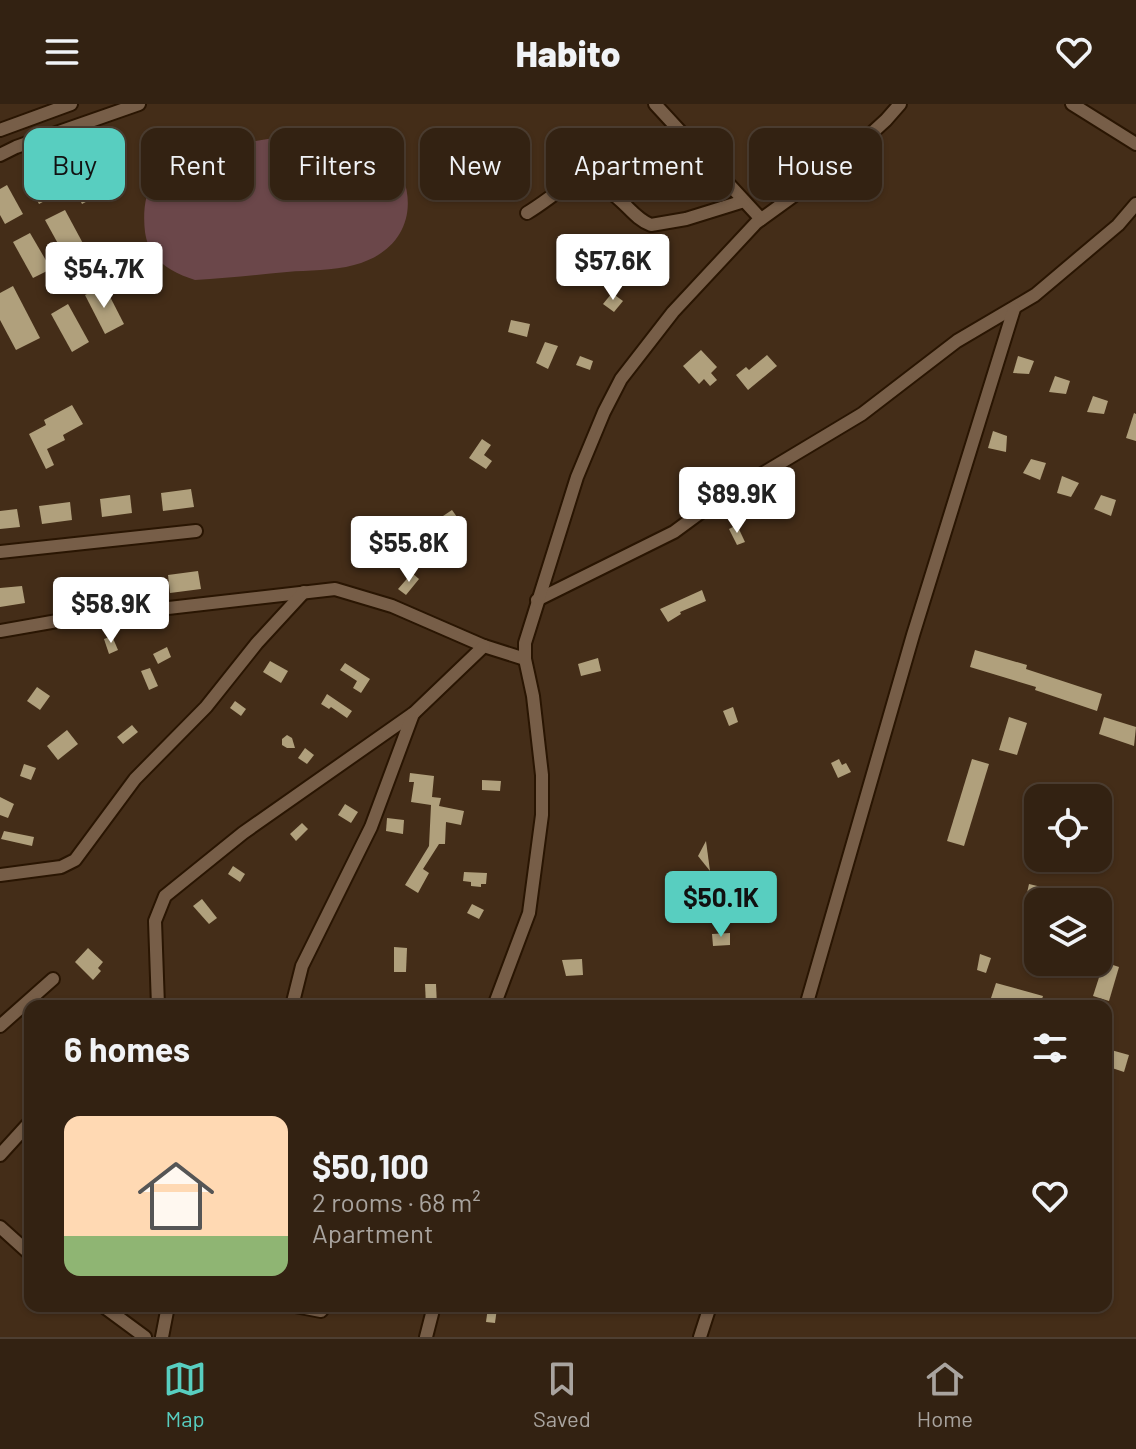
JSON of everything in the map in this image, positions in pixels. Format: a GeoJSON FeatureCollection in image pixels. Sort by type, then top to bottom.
{"type":"FeatureCollection","features":[{"type":"Feature","properties":{"kind":"street"},"geometry":{"type":"LineString","coordinates":[[0,130],[71,104]]}},
{"type":"Feature","properties":{"kind":"street"},"geometry":{"type":"LineString","coordinates":[[0,155],[139,104]]}},
{"type":"Feature","properties":{"kind":"street"},"geometry":{"type":"LineString","coordinates":[[655,104],[761,219]]}},
{"type":"Feature","properties":{"kind":"street"},"geometry":{"type":"LineString","coordinates":[[496,1000],[529,913],[542,815],[542,775],[525,643],[577,477],[611,396],[673,312],[761,219],[839,163],[900,104]]}},
{"type":"Feature","properties":{"kind":"street"},"geometry":{"type":"LineString","coordinates":[[1072,104],[1136,144]]}},
{"type":"Feature","properties":{"kind":"street"},"geometry":{"type":"LineString","coordinates":[[527,213],[571,184],[591,180],[651,225],[711,213],[744,201]]}},
{"type":"Feature","properties":{"kind":"street"},"geometry":{"type":"LineString","coordinates":[[537,600],[674,532],[712,504],[862,414],[957,341],[1014,309],[1082,257],[1136,204]]}},
{"type":"Feature","properties":{"kind":"street"},"geometry":{"type":"LineString","coordinates":[[808,1000],[918,620],[1014,309]]}},
{"type":"Feature","properties":{"kind":"street"},"geometry":{"type":"LineString","coordinates":[[0,552],[196,531]]}},
{"type":"Feature","properties":{"kind":"street"},"geometry":{"type":"LineString","coordinates":[[0,631],[63,620],[335,589],[371,599],[484,646],[525,659]]}},
{"type":"Feature","properties":{"kind":"street"},"geometry":{"type":"LineString","coordinates":[[0,875],[61,867],[75,860],[135,779],[206,707],[257,643],[304,592]]}},
{"type":"Feature","properties":{"kind":"street"},"geometry":{"type":"LineString","coordinates":[[158,1000],[155,921],[165,896],[243,833],[414,713],[484,646]]}},
{"type":"Feature","properties":{"kind":"street"},"geometry":{"type":"LineString","coordinates":[[294,1000],[302,966],[371,827],[414,713]]}},
{"type":"Feature","properties":{"kind":"street"},"geometry":{"type":"LineString","coordinates":[[29,1000],[53,979]]}},
{"type":"Feature","properties":{"kind":"street"},"geometry":{"type":"LineString","coordinates":[[0,1026],[24,1005]]}},
{"type":"Feature","properties":{"kind":"street"},"geometry":{"type":"LineString","coordinates":[[0,1155],[24,1129]]}},
{"type":"Feature","properties":{"kind":"street"},"geometry":{"type":"LineString","coordinates":[[0,1227],[24,1249]]}},
{"type":"Feature","properties":{"kind":"street"},"geometry":{"type":"LineString","coordinates":[[111,1312],[145,1337]]}},
{"type":"Feature","properties":{"kind":"street"},"geometry":{"type":"LineString","coordinates":[[162,1337],[167,1312]]}},
{"type":"Feature","properties":{"kind":"street"},"geometry":{"type":"LineString","coordinates":[[426,1337],[432,1312]]}},
{"type":"Feature","properties":{"kind":"street"},"geometry":{"type":"LineString","coordinates":[[700,1337],[706,1312]]}},
{"type":"Feature","properties":{"kind":"shaded area"},"geometry":{"type":"Polygon","coordinates":[[[270,139],[270,200],[404,200],[404,181],[408,207],[400,233],[382,253],[369,260],[338,268],[195,280],[169,269],[156,257],[147,242],[144,225],[146,200],[254,200],[254,142],[270,139]]]}},
{"type":"Feature","properties":{"kind":"building"},"geometry":{"type":"Polygon","coordinates":[[[7,185],[23,214],[5,224],[0,215],[0,189],[7,185]]]}},
{"type":"Feature","properties":{"kind":"building"},"geometry":{"type":"Polygon","coordinates":[[[65,210],[86,249],[67,260],[45,220],[65,210]]]}},
{"type":"Feature","properties":{"kind":"building"},"geometry":{"type":"Polygon","coordinates":[[[30,233],[51,269],[33,278],[13,242],[30,233]]]}},
{"type":"Feature","properties":{"kind":"building"},"geometry":{"type":"Polygon","coordinates":[[[104,285],[124,324],[105,334],[85,295],[104,285]]]}},
{"type":"Feature","properties":{"kind":"building"},"geometry":{"type":"Polygon","coordinates":[[[13,286],[40,338],[16,350],[0,320],[0,293],[13,286]]]}},
{"type":"Feature","properties":{"kind":"building"},"geometry":{"type":"Polygon","coordinates":[[[612,293],[623,301],[614,312],[603,304],[612,293]]]}},
{"type":"Feature","properties":{"kind":"building"},"geometry":{"type":"Polygon","coordinates":[[[68,304],[89,342],[72,352],[51,314],[68,304]]]}},
{"type":"Feature","properties":{"kind":"building"},"geometry":{"type":"Polygon","coordinates":[[[511,320],[530,324],[527,337],[508,332],[511,320]]]}},
{"type":"Feature","properties":{"kind":"building"},"geometry":{"type":"Polygon","coordinates":[[[545,342],[558,346],[548,369],[536,363],[545,342]]]}},
{"type":"Feature","properties":{"kind":"building"},"geometry":{"type":"Polygon","coordinates":[[[701,350],[717,367],[711,373],[717,380],[710,386],[704,379],[699,384],[683,366],[701,350]]]}},
{"type":"Feature","properties":{"kind":"building"},"geometry":{"type":"Polygon","coordinates":[[[767,355],[777,366],[748,390],[736,375],[746,367],[749,370],[767,355]]]}},
{"type":"Feature","properties":{"kind":"building"},"geometry":{"type":"Polygon","coordinates":[[[580,356],[593,361],[590,370],[576,365],[580,356]]]}},
{"type":"Feature","properties":{"kind":"building"},"geometry":{"type":"Polygon","coordinates":[[[1018,356],[1034,361],[1029,374],[1013,373],[1018,356]]]}},
{"type":"Feature","properties":{"kind":"building"},"geometry":{"type":"Polygon","coordinates":[[[1055,376],[1070,381],[1066,394],[1049,392],[1055,376]]]}},
{"type":"Feature","properties":{"kind":"building"},"geometry":{"type":"Polygon","coordinates":[[[1093,396],[1108,401],[1104,414],[1087,412],[1093,396]]]}},
{"type":"Feature","properties":{"kind":"building"},"geometry":{"type":"Polygon","coordinates":[[[72,405],[83,424],[63,435],[65,440],[47,449],[54,465],[46,469],[29,434],[46,425],[44,420],[72,405]]]}},
{"type":"Feature","properties":{"kind":"building"},"geometry":{"type":"Polygon","coordinates":[[[1136,414],[1136,441],[1126,438],[1136,414]]]}},
{"type":"Feature","properties":{"kind":"building"},"geometry":{"type":"Polygon","coordinates":[[[993,431],[1007,436],[1006,452],[988,448],[993,431]]]}},
{"type":"Feature","properties":{"kind":"building"},"geometry":{"type":"Polygon","coordinates":[[[482,439],[491,445],[484,455],[492,461],[486,469],[469,458],[482,439]]]}},
{"type":"Feature","properties":{"kind":"building"},"geometry":{"type":"Polygon","coordinates":[[[1031,459],[1046,463],[1040,480],[1023,473],[1031,459]]]}},
{"type":"Feature","properties":{"kind":"building"},"geometry":{"type":"Polygon","coordinates":[[[1062,476],[1079,483],[1071,497],[1057,493],[1062,476]]]}},
{"type":"Feature","properties":{"kind":"building"},"geometry":{"type":"Polygon","coordinates":[[[191,489],[194,507],[163,511],[161,493],[191,489]]]}},
{"type":"Feature","properties":{"kind":"building"},"geometry":{"type":"Polygon","coordinates":[[[130,495],[132,513],[102,517],[100,499],[130,495]]]}},
{"type":"Feature","properties":{"kind":"building"},"geometry":{"type":"Polygon","coordinates":[[[1101,495],[1116,500],[1111,516],[1094,509],[1101,495]]]}},
{"type":"Feature","properties":{"kind":"building"},"geometry":{"type":"Polygon","coordinates":[[[70,502],[72,520],[42,524],[39,506],[70,502]]]}},
{"type":"Feature","properties":{"kind":"building"},"geometry":{"type":"Polygon","coordinates":[[[17,509],[20,527],[0,529],[0,511],[17,509]]]}},
{"type":"Feature","properties":{"kind":"building"},"geometry":{"type":"Polygon","coordinates":[[[452,510],[457,517],[445,525],[440,518],[452,510]]]}},
{"type":"Feature","properties":{"kind":"building"},"geometry":{"type":"Polygon","coordinates":[[[737,525],[745,542],[737,545],[729,529],[737,525]]]}},
{"type":"Feature","properties":{"kind":"building"},"geometry":{"type":"Polygon","coordinates":[[[198,571],[201,589],[170,593],[168,575],[198,571]]]}},
{"type":"Feature","properties":{"kind":"building"},"geometry":{"type":"Polygon","coordinates":[[[412,573],[419,579],[406,595],[398,589],[412,573]]]}},
{"type":"Feature","properties":{"kind":"building"},"geometry":{"type":"Polygon","coordinates":[[[136,577],[138,595],[108,599],[105,581],[136,577]]]}},
{"type":"Feature","properties":{"kind":"building"},"geometry":{"type":"Polygon","coordinates":[[[81,581],[83,600],[67,601],[66,582],[81,581]]]}},
{"type":"Feature","properties":{"kind":"building"},"geometry":{"type":"Polygon","coordinates":[[[22,586],[25,603],[0,607],[0,588],[22,586]]]}},
{"type":"Feature","properties":{"kind":"building"},"geometry":{"type":"Polygon","coordinates":[[[702,590],[706,601],[680,612],[668,622],[660,609],[702,590]]]}},
{"type":"Feature","properties":{"kind":"building"},"geometry":{"type":"Polygon","coordinates":[[[112,636],[118,650],[109,654],[104,639],[112,636]]]}},
{"type":"Feature","properties":{"kind":"building"},"geometry":{"type":"Polygon","coordinates":[[[167,647],[171,657],[158,664],[153,654],[167,647]]]}},
{"type":"Feature","properties":{"kind":"building"},"geometry":{"type":"Polygon","coordinates":[[[975,650],[1027,665],[1026,669],[1102,694],[1097,711],[1035,690],[1036,687],[970,667],[975,650]]]}},
{"type":"Feature","properties":{"kind":"building"},"geometry":{"type":"Polygon","coordinates":[[[598,658],[601,671],[581,676],[578,664],[598,658]]]}},
{"type":"Feature","properties":{"kind":"building"},"geometry":{"type":"Polygon","coordinates":[[[270,661],[288,671],[281,683],[263,672],[270,661]]]}},
{"type":"Feature","properties":{"kind":"building"},"geometry":{"type":"Polygon","coordinates":[[[345,663],[370,679],[361,693],[353,688],[357,681],[340,670],[345,663]]]}},
{"type":"Feature","properties":{"kind":"building"},"geometry":{"type":"Polygon","coordinates":[[[150,668],[158,686],[149,690],[141,671],[150,668]]]}},
{"type":"Feature","properties":{"kind":"building"},"geometry":{"type":"Polygon","coordinates":[[[37,687],[50,696],[40,710],[27,701],[37,687]]]}},
{"type":"Feature","properties":{"kind":"building"},"geometry":{"type":"Polygon","coordinates":[[[327,694],[352,711],[347,718],[321,704],[327,694]]]}},
{"type":"Feature","properties":{"kind":"building"},"geometry":{"type":"Polygon","coordinates":[[[235,701],[246,709],[241,716],[230,708],[235,701]]]}},
{"type":"Feature","properties":{"kind":"building"},"geometry":{"type":"Polygon","coordinates":[[[733,707],[738,722],[729,726],[723,711],[733,707]]]}},
{"type":"Feature","properties":{"kind":"building"},"geometry":{"type":"Polygon","coordinates":[[[1009,717],[1027,723],[1017,755],[999,750],[1009,717]]]}},
{"type":"Feature","properties":{"kind":"building"},"geometry":{"type":"Polygon","coordinates":[[[1104,717],[1136,727],[1134,746],[1099,734],[1104,717]]]}},
{"type":"Feature","properties":{"kind":"building"},"geometry":{"type":"Polygon","coordinates":[[[132,725],[138,732],[123,744],[117,737],[132,725]]]}},
{"type":"Feature","properties":{"kind":"building"},"geometry":{"type":"Polygon","coordinates":[[[67,730],[78,744],[58,760],[47,746],[67,730]]]}},
{"type":"Feature","properties":{"kind":"building"},"geometry":{"type":"Polygon","coordinates":[[[287,735],[292,738],[295,748],[282,745],[282,739],[287,735]]]}},
{"type":"Feature","properties":{"kind":"building"},"geometry":{"type":"Polygon","coordinates":[[[305,748],[314,755],[307,764],[298,758],[305,748]]]}},
{"type":"Feature","properties":{"kind":"building"},"geometry":{"type":"Polygon","coordinates":[[[839,759],[842,765],[846,763],[851,772],[838,778],[831,763],[839,759]]]}},
{"type":"Feature","properties":{"kind":"building"},"geometry":{"type":"Polygon","coordinates":[[[972,759],[989,764],[964,846],[947,841],[972,759]]]}},
{"type":"Feature","properties":{"kind":"building"},"geometry":{"type":"Polygon","coordinates":[[[24,764],[36,768],[31,780],[20,776],[24,764]]]}},
{"type":"Feature","properties":{"kind":"building"},"geometry":{"type":"Polygon","coordinates":[[[410,773],[434,776],[432,797],[441,798],[439,806],[464,811],[461,825],[446,822],[445,844],[439,844],[423,869],[429,873],[418,893],[405,885],[429,846],[431,805],[411,802],[414,782],[409,782],[410,773]]]}},
{"type":"Feature","properties":{"kind":"building"},"geometry":{"type":"Polygon","coordinates":[[[482,780],[501,781],[500,791],[482,790],[482,780]]]}},
{"type":"Feature","properties":{"kind":"building"},"geometry":{"type":"Polygon","coordinates":[[[0,797],[14,804],[8,818],[0,815],[0,797]]]}},
{"type":"Feature","properties":{"kind":"building"},"geometry":{"type":"Polygon","coordinates":[[[345,804],[358,812],[351,823],[338,815],[345,804]]]}},
{"type":"Feature","properties":{"kind":"building"},"geometry":{"type":"Polygon","coordinates":[[[387,818],[404,820],[403,834],[386,831],[387,818]]]}},
{"type":"Feature","properties":{"kind":"building"},"geometry":{"type":"Polygon","coordinates":[[[302,823],[308,829],[296,841],[290,834],[302,823]]]}},
{"type":"Feature","properties":{"kind":"building"},"geometry":{"type":"Polygon","coordinates":[[[4,831],[34,837],[32,846],[1,839],[4,831]]]}},
{"type":"Feature","properties":{"kind":"building"},"geometry":{"type":"Polygon","coordinates":[[[706,841],[710,871],[698,856],[706,841]]]}},
{"type":"Feature","properties":{"kind":"building"},"geometry":{"type":"Polygon","coordinates":[[[233,866],[245,874],[240,882],[228,874],[233,866]]]}},
{"type":"Feature","properties":{"kind":"building"},"geometry":{"type":"Polygon","coordinates":[[[464,872],[487,873],[486,884],[471,886],[471,882],[463,881],[464,872]]]}},
{"type":"Feature","properties":{"kind":"building"},"geometry":{"type":"Polygon","coordinates":[[[202,899],[217,918],[209,924],[193,906],[202,899]]]}},
{"type":"Feature","properties":{"kind":"building"},"geometry":{"type":"Polygon","coordinates":[[[472,904],[484,910],[479,919],[467,913],[472,904]]]}},
{"type":"Feature","properties":{"kind":"building"},"geometry":{"type":"Polygon","coordinates":[[[730,933],[730,945],[713,946],[712,934],[730,933]]]}},
{"type":"Feature","properties":{"kind":"building"},"geometry":{"type":"Polygon","coordinates":[[[394,947],[407,948],[406,972],[394,972],[394,947]]]}},
{"type":"Feature","properties":{"kind":"building"},"geometry":{"type":"Polygon","coordinates":[[[88,948],[103,962],[98,968],[101,971],[93,980],[75,962],[88,948]]]}},
{"type":"Feature","properties":{"kind":"building"},"geometry":{"type":"Polygon","coordinates":[[[980,954],[991,958],[986,973],[977,970],[980,954]]]}},
{"type":"Feature","properties":{"kind":"building"},"geometry":{"type":"Polygon","coordinates":[[[582,959],[583,975],[566,976],[562,960],[582,959]]]}},
{"type":"Feature","properties":{"kind":"building"},"geometry":{"type":"Polygon","coordinates":[[[1112,965],[1119,967],[1109,1000],[1093,996],[1099,976],[1112,976],[1112,965]]]}},
{"type":"Feature","properties":{"kind":"building"},"geometry":{"type":"Polygon","coordinates":[[[996,983],[1043,996],[1042,1000],[990,1000],[996,983]]]}},
{"type":"Feature","properties":{"kind":"building"},"geometry":{"type":"Polygon","coordinates":[[[425,984],[436,984],[437,1000],[426,1000],[425,984]]]}},
{"type":"Feature","properties":{"kind":"building"},"geometry":{"type":"Polygon","coordinates":[[[1112,1050],[1129,1055],[1124,1072],[1112,1068],[1112,1050]]]}},
{"type":"Feature","properties":{"kind":"building"},"geometry":{"type":"Polygon","coordinates":[[[487,1312],[496,1312],[495,1323],[486,1322],[487,1312]]]}}]}
